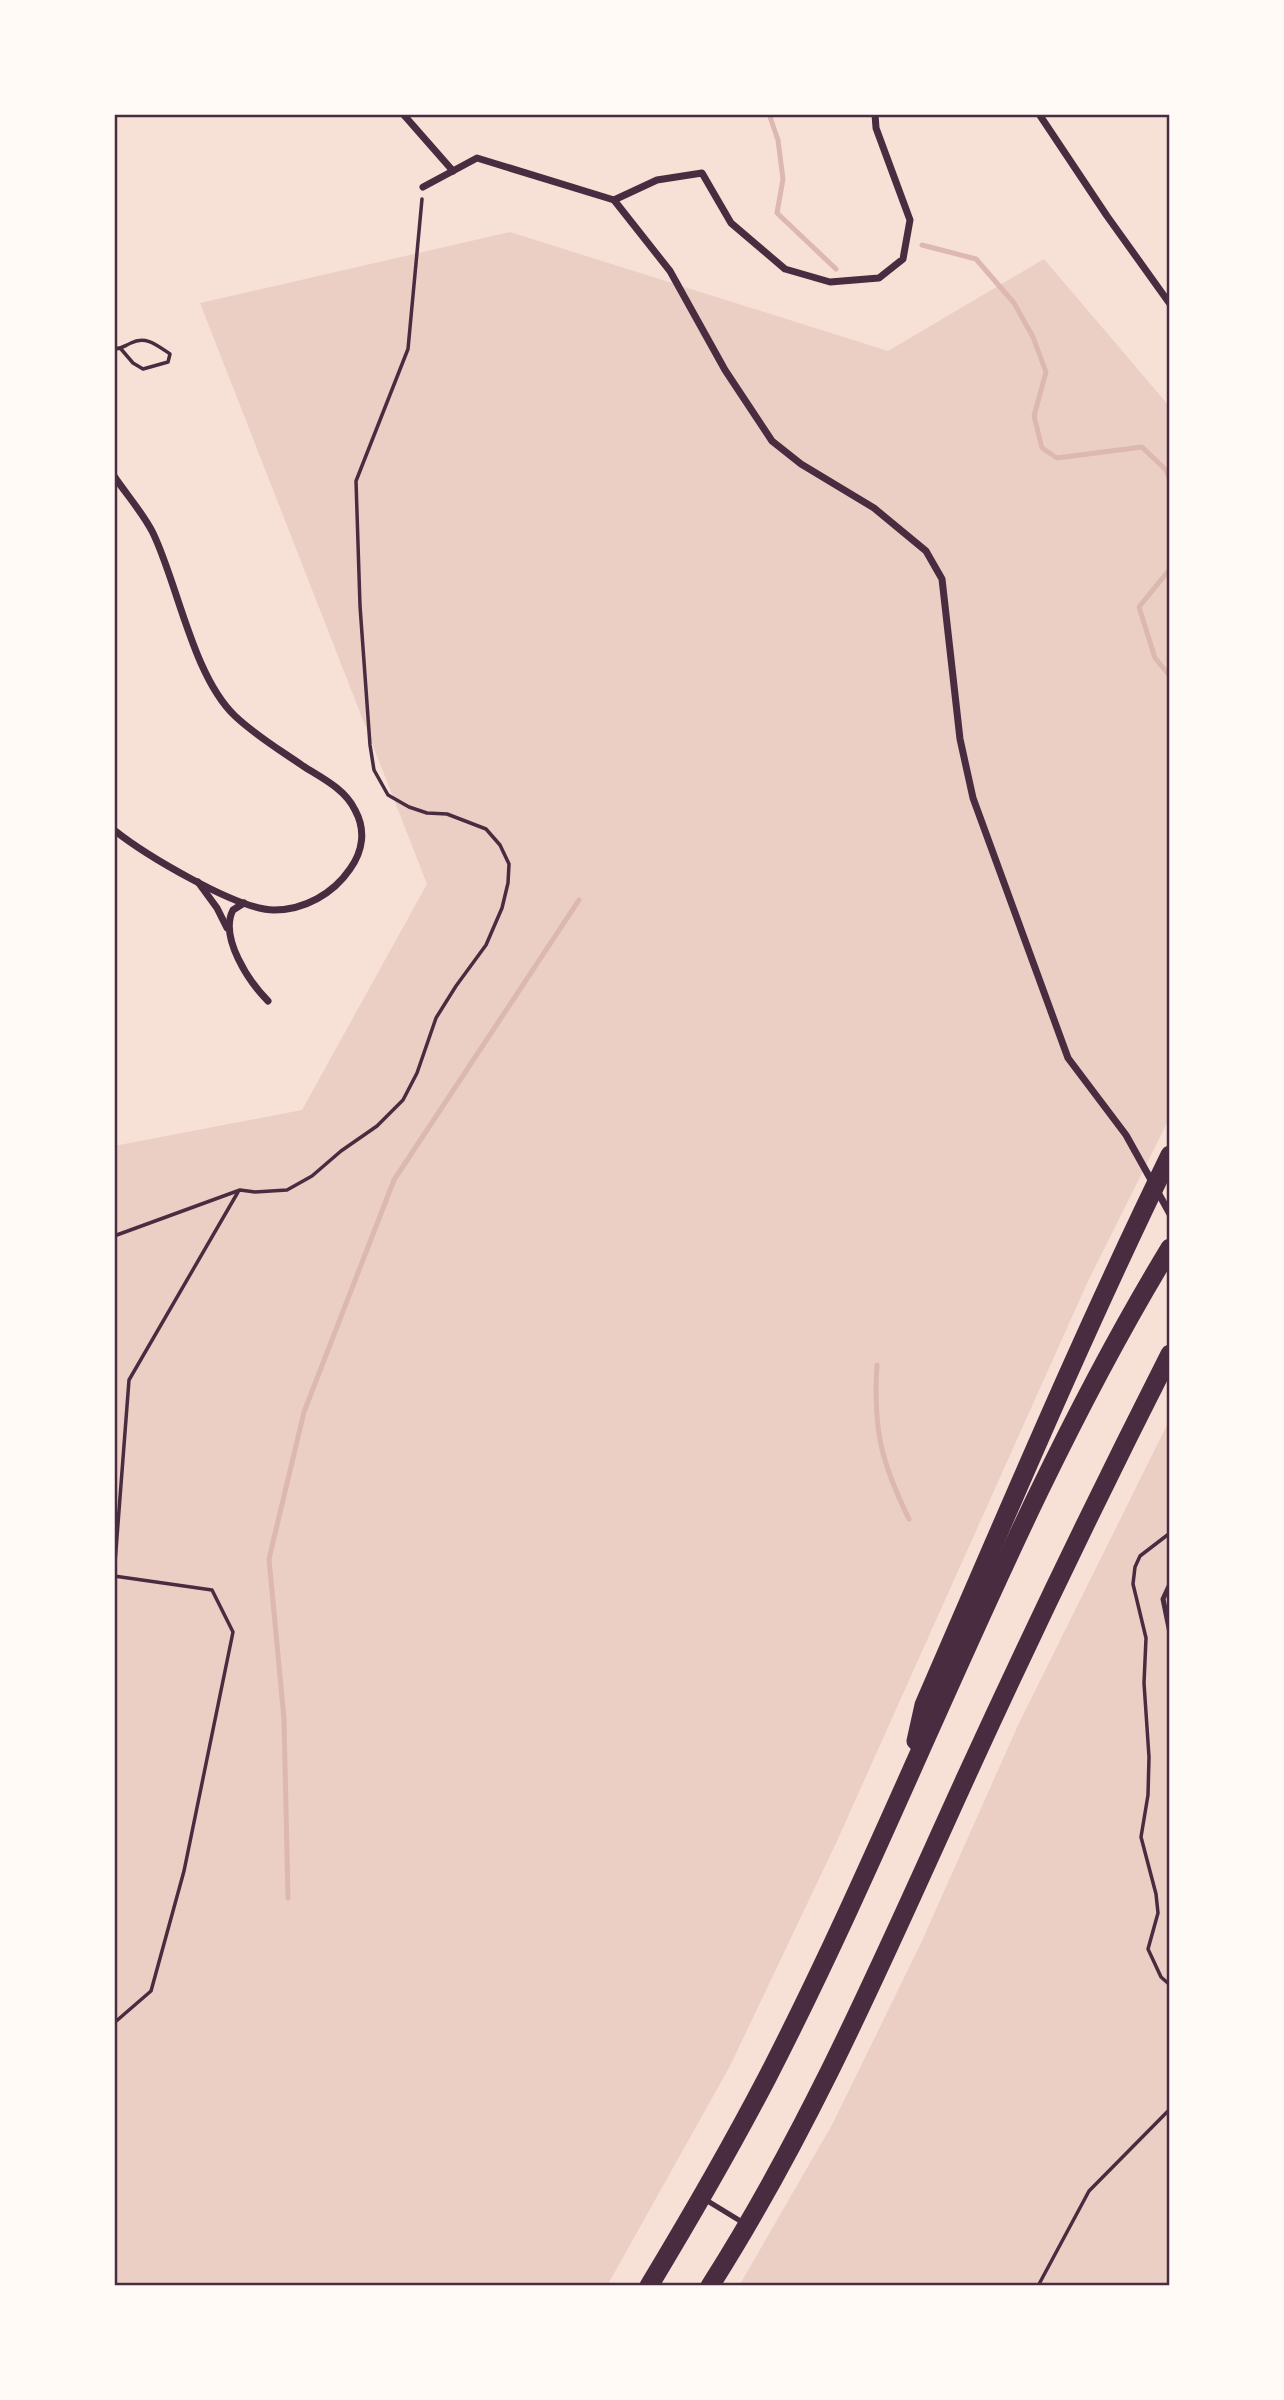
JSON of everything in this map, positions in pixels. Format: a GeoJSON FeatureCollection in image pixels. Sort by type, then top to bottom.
{"type":"FeatureCollection","features":[{"type":"Feature","properties":{"kind":"highway"},"geometry":{"type":"LineString","coordinates":[[908,1776],[924,1705],[1055,1405],[1170,1155]]}},
{"type":"Feature","properties":{"kind":"highway"},"geometry":{"type":"LineString","coordinates":[[649,2286],[702,2197],[767,2077],[829,1950],[1064,1439],[1170,1248]]}},
{"type":"Feature","properties":{"kind":"highway"},"geometry":{"type":"LineString","coordinates":[[710,2286],[748,2226],[816,2100],[1024,1649],[1170,1354]]}},
{"type":"Feature","properties":{"kind":"street"},"geometry":{"type":"LineString","coordinates":[[403,114],[453,171]]}},
{"type":"Feature","properties":{"kind":"street"},"geometry":{"type":"LineString","coordinates":[[614,200],[657,180],[702,173],[731,223],[785,270],[830,282],[879,278],[903,259],[910,220],[876,128],[875,114]]}},
{"type":"Feature","properties":{"kind":"street"},"geometry":{"type":"LineString","coordinates":[[1039,114],[1170,304]]}},
{"type":"Feature","properties":{"kind":"street"},"geometry":{"type":"LineString","coordinates":[[423,187],[477,158],[614,200],[670,271],[725,370],[772,441],[801,464],[874,508],[926,551],[942,579],[960,739],[973,798],[1068,1058],[1126,1135],[1170,1214]]}},
{"type":"Feature","properties":{"kind":"street"},"geometry":{"type":"LineString","coordinates":[[114,476],[152,532],[204,668],[217,692],[234,715],[341,792],[355,809],[362,836],[357,860],[337,885],[306,904],[272,911],[244,904],[198,882],[114,832]]}},
{"type":"Feature","properties":{"kind":"street"},"geometry":{"type":"LineString","coordinates":[[198,882],[217,908],[232,937],[246,975],[268,1001]]}},
{"type":"Feature","properties":{"kind":"street"},"geometry":{"type":"LineString","coordinates":[[232,937],[229,918],[233,910],[244,904]]}},
{"type":"Feature","properties":{"kind":"lane"},"geometry":{"type":"LineString","coordinates":[[1170,1584],[1163,1599],[1170,1633]]}},
{"type":"Feature","properties":{"kind":"lane"},"geometry":{"type":"LineString","coordinates":[[702,2197],[748,2226]]}},
{"type":"Feature","properties":{"kind":"path"},"geometry":{"type":"LineString","coordinates":[[114,1236],[240,1190],[287,1190],[312,1176],[341,1151],[377,1126],[402,1100],[417,1073],[436,1018],[486,945],[502,908],[509,864],[500,845],[486,829],[447,814],[427,813],[409,807],[388,795],[374,770],[370,746],[361,620],[356,481],[408,349],[423,187]]}},
{"type":"Feature","properties":{"kind":"path"},"geometry":{"type":"LineString","coordinates":[[114,349],[145,340],[153,342],[170,354],[168,362],[144,369],[133,363],[121,349]]}},
{"type":"Feature","properties":{"kind":"path"},"geometry":{"type":"LineString","coordinates":[[114,2022],[151,1991],[184,1871],[233,1632],[212,1590],[114,1576],[129,1380],[240,1190]]}},
{"type":"Feature","properties":{"kind":"path"},"geometry":{"type":"LineString","coordinates":[[1170,1533],[1140,1556],[1135,1567],[1133,1584],[1146,1639],[1144,1683],[1149,1757],[1148,1795],[1140,1837],[1156,1894],[1158,1913],[1148,1949],[1153,1964],[1170,1985]]}},
{"type":"Feature","properties":{"kind":"path"},"geometry":{"type":"LineString","coordinates":[[1038,2286],[1089,2191],[1170,2109]]}},
{"type":"Feature","properties":{"kind":"shaded area"},"geometry":{"type":"Polygon","coordinates":[[[510,232],[888,351],[1044,259],[1170,407],[1170,1117],[1089,1279],[837,1841],[730,2066],[607,2286],[114,2286],[114,1146],[302,1110],[427,884],[200,303],[510,232]]]}},
{"type":"Feature","properties":{"kind":"shaded area"},"geometry":{"type":"Polygon","coordinates":[[[1170,1419],[1170,2286],[739,2286],[833,2123],[921,1943],[1019,1723],[1170,1419]]]}},
{"type":"Feature","properties":{"kind":"waterway"},"geometry":{"type":"LineString","coordinates":[[769,114],[778,140],[783,179],[777,213],[836,269]]}},
{"type":"Feature","properties":{"kind":"waterway"},"geometry":{"type":"LineString","coordinates":[[922,245],[976,259],[1014,303],[1033,337],[1046,372],[1034,416],[1042,448],[1057,458],[1142,447],[1166,470],[1170,480]]}},
{"type":"Feature","properties":{"kind":"waterway"},"geometry":{"type":"LineString","coordinates":[[1170,569],[1139,607],[1155,658],[1170,676]]}},
{"type":"Feature","properties":{"kind":"waterway"},"geometry":{"type":"LineString","coordinates":[[288,1898],[284,1719],[269,1559],[304,1412],[394,1180],[579,900]]}},
{"type":"Feature","properties":{"kind":"waterway"},"geometry":{"type":"LineString","coordinates":[[877,1365],[876,1408],[881,1445],[909,1519]]}}]}
